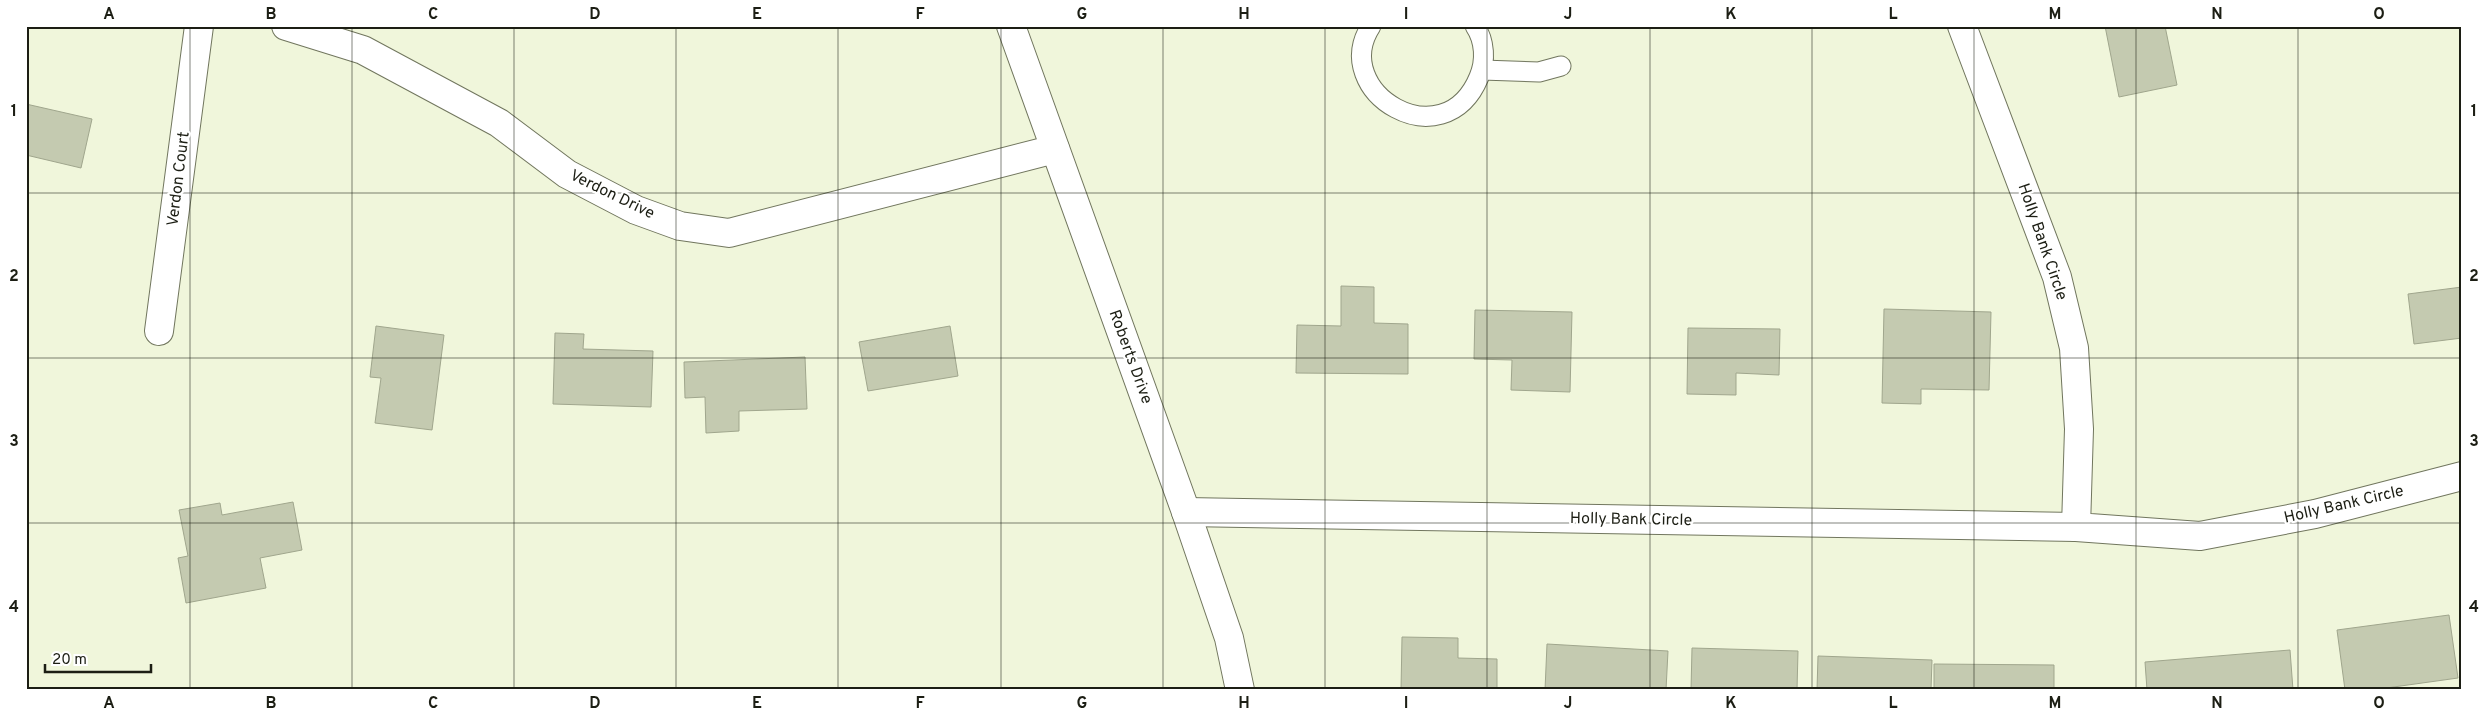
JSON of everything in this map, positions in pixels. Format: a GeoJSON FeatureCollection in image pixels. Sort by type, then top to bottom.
{"type":"FeatureCollection","features":[{"type":"Feature","properties":{"kind":"street","name":"Verdon Court"},"geometry":{"type":"LineString","coordinates":[[160,331],[199,26]]}},
{"type":"Feature","properties":{"kind":"street","name":"Verdon Drive"},"geometry":{"type":"LineString","coordinates":[[286,26],[363,50],[499,122],[567,174],[636,210],[680,226],[729,233],[1055,150]]}},
{"type":"Feature","properties":{"kind":"street","name":"Roberts Drive"},"geometry":{"type":"LineString","coordinates":[[1011,26],[1186,512],[1229,638],[1240,690]]}},
{"type":"Feature","properties":{"kind":"street","name":"Holly Bank Circle"},"geometry":{"type":"LineString","coordinates":[[1962,26],[2057,277],[2074,348],[2079,429],[2076,528]]}},
{"type":"Feature","properties":{"kind":"street","name":"Holly Bank Circle"},"geometry":{"type":"LineString","coordinates":[[1186,512],[2076,528],[2200,536],[2315,514],[2462,476]]}},
{"type":"Feature","properties":{"kind":"lane"},"geometry":{"type":"LineString","coordinates":[[1371,26],[1363,51],[1364,71],[1373,89],[1382,99],[1404,113],[1424,117],[1444,113],[1462,103],[1475,88],[1482,70],[1484,50],[1475,26]]}},
{"type":"Feature","properties":{"kind":"lane"},"geometry":{"type":"LineString","coordinates":[[1482,70],[1539,72],[1561,66]]}},
{"type":"Feature","properties":{"kind":"building"},"geometry":{"type":"Polygon","coordinates":[[[2105,26],[2165,26],[2177,85],[2119,97],[2105,26]]]}},
{"type":"Feature","properties":{"kind":"building"},"geometry":{"type":"Polygon","coordinates":[[[26,104],[92,119],[81,168],[26,155],[26,104]]]}},
{"type":"Feature","properties":{"kind":"building"},"geometry":{"type":"Polygon","coordinates":[[[1341,286],[1374,287],[1374,323],[1408,324],[1408,374],[1296,373],[1297,325],[1341,326],[1341,286]]]}},
{"type":"Feature","properties":{"kind":"building"},"geometry":{"type":"Polygon","coordinates":[[[2462,287],[2462,338],[2414,344],[2408,294],[2462,287]]]}},
{"type":"Feature","properties":{"kind":"building"},"geometry":{"type":"Polygon","coordinates":[[[1884,309],[1991,312],[1989,390],[1921,389],[1921,404],[1882,403],[1884,309]]]}},
{"type":"Feature","properties":{"kind":"building"},"geometry":{"type":"Polygon","coordinates":[[[1475,310],[1572,312],[1570,392],[1511,390],[1512,360],[1474,359],[1475,310]]]}},
{"type":"Feature","properties":{"kind":"building"},"geometry":{"type":"Polygon","coordinates":[[[376,326],[444,335],[432,430],[375,423],[381,378],[370,377],[376,326]]]}},
{"type":"Feature","properties":{"kind":"building"},"geometry":{"type":"Polygon","coordinates":[[[950,326],[958,376],[868,391],[859,342],[950,326]]]}},
{"type":"Feature","properties":{"kind":"building"},"geometry":{"type":"Polygon","coordinates":[[[1688,328],[1780,329],[1779,375],[1736,373],[1736,395],[1687,394],[1688,328]]]}},
{"type":"Feature","properties":{"kind":"building"},"geometry":{"type":"Polygon","coordinates":[[[555,333],[584,334],[583,349],[653,351],[651,407],[553,404],[555,333]]]}},
{"type":"Feature","properties":{"kind":"building"},"geometry":{"type":"Polygon","coordinates":[[[805,357],[807,409],[739,411],[739,431],[706,433],[705,397],[685,398],[684,362],[805,357]]]}},
{"type":"Feature","properties":{"kind":"building"},"geometry":{"type":"Polygon","coordinates":[[[293,502],[302,550],[260,558],[266,588],[186,603],[178,558],[188,556],[179,510],[220,503],[222,515],[293,502]]]}},
{"type":"Feature","properties":{"kind":"building"},"geometry":{"type":"Polygon","coordinates":[[[2449,615],[2458,678],[2372,690],[2345,690],[2337,630],[2449,615]]]}},
{"type":"Feature","properties":{"kind":"building"},"geometry":{"type":"Polygon","coordinates":[[[1402,637],[1458,638],[1458,658],[1497,659],[1497,690],[1401,690],[1402,637]]]}},
{"type":"Feature","properties":{"kind":"building"},"geometry":{"type":"Polygon","coordinates":[[[1547,644],[1668,651],[1666,690],[1545,690],[1547,644]]]}},
{"type":"Feature","properties":{"kind":"building"},"geometry":{"type":"Polygon","coordinates":[[[1692,648],[1798,651],[1797,690],[1691,690],[1692,648]]]}},
{"type":"Feature","properties":{"kind":"building"},"geometry":{"type":"Polygon","coordinates":[[[2290,650],[2293,690],[2147,690],[2145,662],[2290,650]]]}},
{"type":"Feature","properties":{"kind":"building"},"geometry":{"type":"Polygon","coordinates":[[[1818,656],[1932,660],[1931,690],[1817,690],[1818,656]]]}},
{"type":"Feature","properties":{"kind":"building"},"geometry":{"type":"Polygon","coordinates":[[[1934,664],[2054,665],[2054,690],[1934,690],[1934,664]]]}}]}
